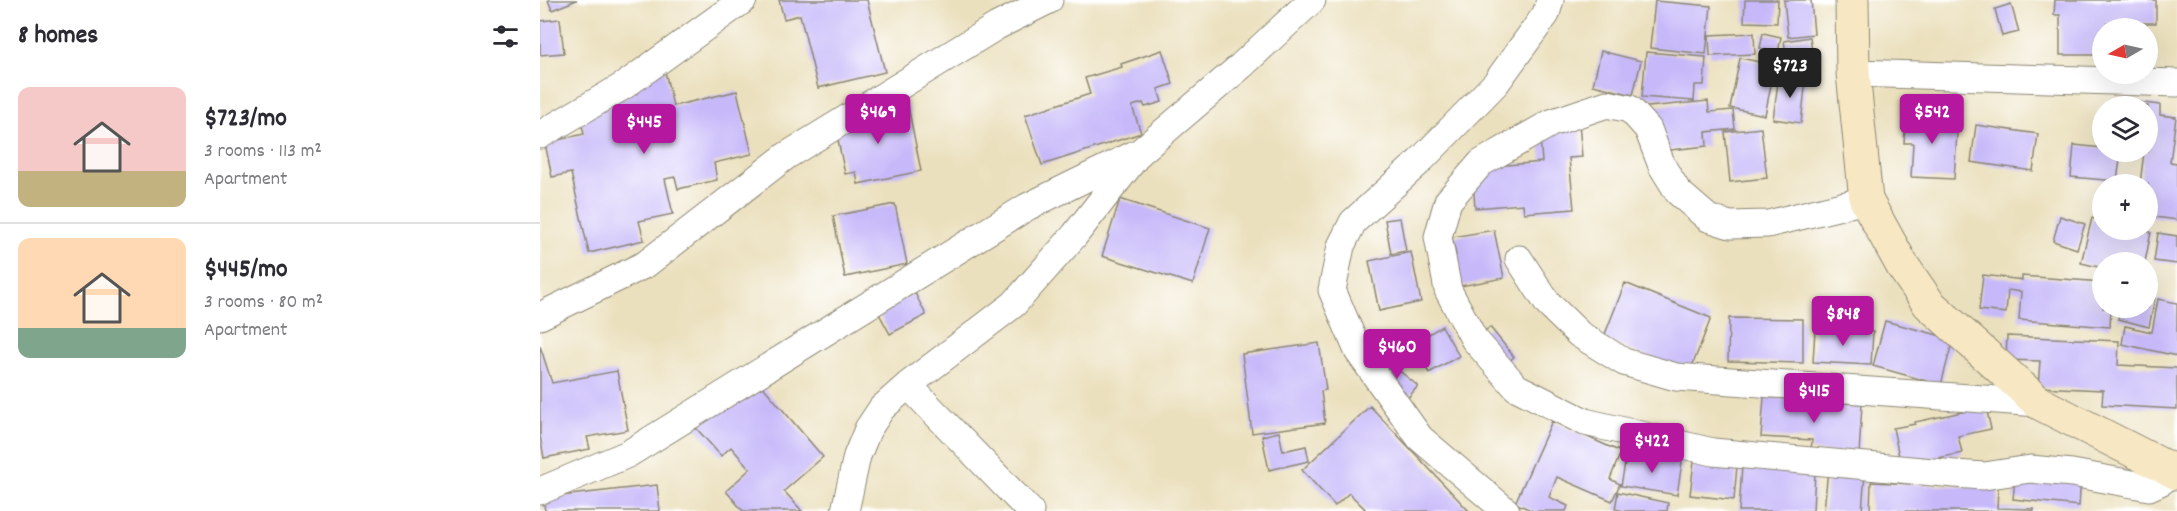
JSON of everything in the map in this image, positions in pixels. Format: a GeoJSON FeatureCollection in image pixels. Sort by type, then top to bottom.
{"type":"FeatureCollection","features":[{"type":"Feature","properties":{"kind":"main road"},"geometry":{"type":"LineString","coordinates":[[1852,0],[1853,73],[1866,200],[1902,265],[1929,304],[2039,403],[2175,472]]}},
{"type":"Feature","properties":{"kind":"street"},"geometry":{"type":"LineString","coordinates":[[540,135],[625,85],[743,0]]}},
{"type":"Feature","properties":{"kind":"street"},"geometry":{"type":"LineString","coordinates":[[540,315],[646,264],[786,156],[998,26],[1049,0]]}},
{"type":"Feature","properties":{"kind":"street"},"geometry":{"type":"LineString","coordinates":[[845,511],[857,456],[868,429],[882,408],[908,385],[1014,304],[1074,236],[1139,153],[1241,66],[1312,0]]}},
{"type":"Feature","properties":{"kind":"street"},"geometry":{"type":"LineString","coordinates":[[1506,511],[1420,438],[1358,351],[1332,290],[1341,246],[1353,222],[1419,162],[1496,83],[1546,14],[1550,0]]}},
{"type":"Feature","properties":{"kind":"street"},"geometry":{"type":"LineString","coordinates":[[1853,73],[2177,84]]}},
{"type":"Feature","properties":{"kind":"street"},"geometry":{"type":"LineString","coordinates":[[1866,200],[1768,224],[1730,225],[1708,218],[1678,192],[1662,166],[1648,129],[1630,109],[1607,104],[1551,123],[1480,163],[1448,201],[1438,237],[1448,290],[1474,339],[1516,387],[1586,422],[1713,452],[1955,474],[1984,476],[2030,469],[2072,473],[2149,487],[2175,472]]}},
{"type":"Feature","properties":{"kind":"street"},"geometry":{"type":"LineString","coordinates":[[540,491],[628,454],[1027,207],[1139,153]]}},
{"type":"Feature","properties":{"kind":"street"},"geometry":{"type":"LineString","coordinates":[[1519,259],[1548,304],[1579,334],[1624,362],[1676,378],[2039,403]]}},
{"type":"Feature","properties":{"kind":"street"},"geometry":{"type":"LineString","coordinates":[[908,385],[1030,511]]}},
{"type":"Feature","properties":{"kind":"building"},"geometry":{"type":"Polygon","coordinates":[[[548,0],[577,0],[552,10],[548,0]]]}},
{"type":"Feature","properties":{"kind":"building"},"geometry":{"type":"Polygon","coordinates":[[[779,0],[867,0],[885,72],[818,88],[800,15],[784,19],[779,0]]]}},
{"type":"Feature","properties":{"kind":"building"},"geometry":{"type":"Polygon","coordinates":[[[1745,0],[1778,0],[1777,23],[1744,22],[1745,0]]]}},
{"type":"Feature","properties":{"kind":"building"},"geometry":{"type":"Polygon","coordinates":[[[1784,0],[1811,0],[1814,34],[1788,37],[1784,0]]]}},
{"type":"Feature","properties":{"kind":"building"},"geometry":{"type":"Polygon","coordinates":[[[2055,0],[2156,0],[2156,18],[2092,18],[2092,55],[2060,55],[2060,15],[2054,15],[2055,0]]]}},
{"type":"Feature","properties":{"kind":"building"},"geometry":{"type":"Polygon","coordinates":[[[1655,1],[1711,6],[1706,54],[1650,48],[1655,1]]]}},
{"type":"Feature","properties":{"kind":"building"},"geometry":{"type":"Polygon","coordinates":[[[2011,4],[2019,32],[2002,36],[1995,9],[2011,4]]]}},
{"type":"Feature","properties":{"kind":"building"},"geometry":{"type":"Polygon","coordinates":[[[560,19],[564,53],[540,55],[540,21],[560,19]]]}},
{"type":"Feature","properties":{"kind":"building"},"geometry":{"type":"Polygon","coordinates":[[[1754,33],[1755,54],[1710,56],[1709,35],[1754,33]]]}},
{"type":"Feature","properties":{"kind":"building"},"geometry":{"type":"Polygon","coordinates":[[[1763,33],[1781,37],[1778,53],[1760,48],[1763,33]]]}},
{"type":"Feature","properties":{"kind":"building"},"geometry":{"type":"Polygon","coordinates":[[[1810,37],[1813,57],[1787,61],[1784,41],[1810,37]]]}},
{"type":"Feature","properties":{"kind":"building"},"geometry":{"type":"Polygon","coordinates":[[[1162,50],[1173,84],[1158,89],[1162,102],[1145,107],[1143,103],[1132,106],[1141,133],[1042,165],[1025,115],[1090,94],[1085,78],[1122,67],[1121,64],[1162,50]]]}},
{"type":"Feature","properties":{"kind":"building"},"geometry":{"type":"Polygon","coordinates":[[[1601,51],[1641,61],[1633,95],[1593,85],[1601,51]]]}},
{"type":"Feature","properties":{"kind":"building"},"geometry":{"type":"Polygon","coordinates":[[[1646,52],[1706,57],[1704,85],[1695,85],[1694,101],[1642,97],[1646,52]]]}},
{"type":"Feature","properties":{"kind":"building"},"geometry":{"type":"Polygon","coordinates":[[[1740,58],[1775,65],[1765,115],[1730,108],[1740,58]]]}},
{"type":"Feature","properties":{"kind":"building"},"geometry":{"type":"Polygon","coordinates":[[[664,67],[673,106],[737,91],[752,154],[714,163],[717,180],[678,189],[675,177],[665,179],[673,214],[639,221],[644,240],[589,253],[571,173],[552,177],[545,143],[584,134],[578,108],[664,67]]]}},
{"type":"Feature","properties":{"kind":"building"},"geometry":{"type":"Polygon","coordinates":[[[1779,75],[1806,79],[1801,123],[1773,119],[1779,75]]]}},
{"type":"Feature","properties":{"kind":"building"},"geometry":{"type":"Polygon","coordinates":[[[1708,101],[1709,112],[1733,110],[1735,129],[1706,132],[1707,146],[1643,153],[1638,108],[1708,101]]]}},
{"type":"Feature","properties":{"kind":"building"},"geometry":{"type":"Polygon","coordinates":[[[2158,105],[2160,105],[2160,115],[2176,117],[2170,162],[2177,163],[2177,220],[2158,217],[2158,174],[2141,174],[2143,162],[2158,162],[2158,105]]]}},
{"type":"Feature","properties":{"kind":"building"},"geometry":{"type":"Polygon","coordinates":[[[908,106],[921,171],[858,184],[856,172],[845,174],[834,121],[908,106]]]}},
{"type":"Feature","properties":{"kind":"building"},"geometry":{"type":"Polygon","coordinates":[[[1906,114],[1958,117],[1954,179],[1911,177],[1913,143],[1904,143],[1906,114]]]}},
{"type":"Feature","properties":{"kind":"building"},"geometry":{"type":"Polygon","coordinates":[[[1579,123],[1582,157],[1569,158],[1574,209],[1524,213],[1523,204],[1475,208],[1472,168],[1542,162],[1539,126],[1579,123]]]}},
{"type":"Feature","properties":{"kind":"building"},"geometry":{"type":"Polygon","coordinates":[[[1976,125],[2038,134],[2033,171],[1971,162],[1976,125]]]}},
{"type":"Feature","properties":{"kind":"building"},"geometry":{"type":"Polygon","coordinates":[[[1761,128],[1767,178],[1730,182],[1725,132],[1761,128]]]}},
{"type":"Feature","properties":{"kind":"building"},"geometry":{"type":"Polygon","coordinates":[[[2074,145],[2092,147],[2092,162],[2120,162],[2118,174],[2092,174],[2092,179],[2071,177],[2074,145]]]}},
{"type":"Feature","properties":{"kind":"building"},"geometry":{"type":"Polygon","coordinates":[[[1120,199],[1210,228],[1193,284],[1102,256],[1120,199]]]}},
{"type":"Feature","properties":{"kind":"building"},"geometry":{"type":"Polygon","coordinates":[[[895,204],[907,264],[845,277],[833,216],[895,204]]]}},
{"type":"Feature","properties":{"kind":"building"},"geometry":{"type":"Polygon","coordinates":[[[2060,216],[2085,224],[2077,249],[2053,241],[2060,216]]]}},
{"type":"Feature","properties":{"kind":"building"},"geometry":{"type":"Polygon","coordinates":[[[1400,218],[1406,251],[1391,254],[1385,220],[1400,218]]]}},
{"type":"Feature","properties":{"kind":"building"},"geometry":{"type":"Polygon","coordinates":[[[2092,218],[2092,240],[2149,240],[2147,252],[2092,252],[2092,266],[2081,263],[2092,218]]]}},
{"type":"Feature","properties":{"kind":"building"},"geometry":{"type":"Polygon","coordinates":[[[1494,230],[1504,278],[1450,288],[1444,257],[1456,255],[1452,237],[1494,230]]]}},
{"type":"Feature","properties":{"kind":"building"},"geometry":{"type":"Polygon","coordinates":[[[2158,233],[2177,236],[2177,264],[2158,262],[2158,252],[2155,252],[2158,233]]]}},
{"type":"Feature","properties":{"kind":"building"},"geometry":{"type":"Polygon","coordinates":[[[1411,252],[1421,302],[1379,311],[1369,261],[1411,252]]]}},
{"type":"Feature","properties":{"kind":"building"},"geometry":{"type":"Polygon","coordinates":[[[1983,275],[2022,280],[2022,276],[2092,281],[2092,318],[2110,318],[2110,327],[2019,320],[2021,292],[2008,290],[2006,313],[1979,310],[1983,275]]]}},
{"type":"Feature","properties":{"kind":"building"},"geometry":{"type":"Polygon","coordinates":[[[1625,283],[1711,318],[1689,374],[1603,339],[1625,283]]]}},
{"type":"Feature","properties":{"kind":"building"},"geometry":{"type":"Polygon","coordinates":[[[915,293],[926,315],[890,334],[878,312],[915,293]]]}},
{"type":"Feature","properties":{"kind":"building"},"geometry":{"type":"Polygon","coordinates":[[[2158,299],[2177,303],[2177,356],[2122,344],[2125,326],[2152,332],[2155,318],[2158,318],[2158,299]]]}},
{"type":"Feature","properties":{"kind":"building"},"geometry":{"type":"Polygon","coordinates":[[[1729,318],[1803,319],[1803,363],[1728,361],[1729,318]]]}},
{"type":"Feature","properties":{"kind":"building"},"geometry":{"type":"Polygon","coordinates":[[[2118,318],[2151,318],[2149,327],[2118,318]]]}},
{"type":"Feature","properties":{"kind":"building"},"geometry":{"type":"Polygon","coordinates":[[[1885,321],[1953,339],[1941,385],[1873,366],[1885,321]]]}},
{"type":"Feature","properties":{"kind":"building"},"geometry":{"type":"Polygon","coordinates":[[[1442,326],[1459,356],[1429,373],[1412,344],[1442,326]]]}},
{"type":"Feature","properties":{"kind":"building"},"geometry":{"type":"Polygon","coordinates":[[[1490,327],[1514,357],[1497,371],[1473,340],[1490,327]]]}},
{"type":"Feature","properties":{"kind":"building"},"geometry":{"type":"Polygon","coordinates":[[[1815,329],[1873,332],[1871,365],[1813,362],[1815,329]]]}},
{"type":"Feature","properties":{"kind":"building"},"geometry":{"type":"Polygon","coordinates":[[[2007,336],[2119,341],[2118,365],[2177,368],[2177,409],[2102,405],[2103,390],[2038,387],[2040,361],[2006,360],[2007,336]]]}},
{"type":"Feature","properties":{"kind":"building"},"geometry":{"type":"Polygon","coordinates":[[[1319,343],[1326,390],[1321,391],[1325,423],[1252,433],[1242,354],[1319,343]]]}},
{"type":"Feature","properties":{"kind":"building"},"geometry":{"type":"Polygon","coordinates":[[[540,346],[552,383],[617,371],[628,430],[587,437],[590,449],[544,458],[540,436],[540,346]]]}},
{"type":"Feature","properties":{"kind":"building"},"geometry":{"type":"Polygon","coordinates":[[[1386,360],[1418,386],[1407,399],[1376,373],[1386,360]]]}},
{"type":"Feature","properties":{"kind":"building"},"geometry":{"type":"Polygon","coordinates":[[[747,368],[823,457],[784,491],[802,511],[743,511],[726,491],[750,469],[731,447],[721,456],[688,419],[747,368]]]}},
{"type":"Feature","properties":{"kind":"building"},"geometry":{"type":"Polygon","coordinates":[[[1764,397],[1862,404],[1859,455],[1811,451],[1812,440],[1761,437],[1764,397]]]}},
{"type":"Feature","properties":{"kind":"building"},"geometry":{"type":"Polygon","coordinates":[[[1370,406],[1469,511],[1362,511],[1365,509],[1349,493],[1335,506],[1302,470],[1370,406]]]}},
{"type":"Feature","properties":{"kind":"building"},"geometry":{"type":"Polygon","coordinates":[[[1986,407],[1991,429],[1958,436],[1962,453],[1901,466],[1893,428],[1986,407]]]}},
{"type":"Feature","properties":{"kind":"building"},"geometry":{"type":"Polygon","coordinates":[[[1552,421],[1621,452],[1610,479],[1620,484],[1612,501],[1557,477],[1549,497],[1568,506],[1566,511],[1533,511],[1515,503],[1552,421]]]}},
{"type":"Feature","properties":{"kind":"building"},"geometry":{"type":"Polygon","coordinates":[[[1279,432],[1283,451],[1306,446],[1309,461],[1269,470],[1262,436],[1279,432]]]}},
{"type":"Feature","properties":{"kind":"building"},"geometry":{"type":"Polygon","coordinates":[[[1627,452],[1682,462],[1677,495],[1621,486],[1627,452]]]}},
{"type":"Feature","properties":{"kind":"building"},"geometry":{"type":"Polygon","coordinates":[[[1694,461],[1737,466],[1734,500],[1690,495],[1694,461]]]}},
{"type":"Feature","properties":{"kind":"building"},"geometry":{"type":"Polygon","coordinates":[[[1742,466],[1815,472],[1813,511],[1739,511],[1742,466]]]}},
{"type":"Feature","properties":{"kind":"building"},"geometry":{"type":"Polygon","coordinates":[[[1828,469],[1865,473],[1862,511],[1824,511],[1828,469]]]}},
{"type":"Feature","properties":{"kind":"building"},"geometry":{"type":"Polygon","coordinates":[[[2016,470],[2081,477],[2079,506],[2013,499],[2016,470]]]}},
{"type":"Feature","properties":{"kind":"building"},"geometry":{"type":"Polygon","coordinates":[[[1871,482],[1998,488],[1997,508],[2034,509],[2034,511],[1870,511],[1871,482]]]}},
{"type":"Feature","properties":{"kind":"building"},"geometry":{"type":"Polygon","coordinates":[[[657,485],[660,511],[545,511],[543,498],[657,485]]]}},
{"type":"Feature","properties":{"kind":"building"},"geometry":{"type":"Polygon","coordinates":[[[1618,492],[1668,503],[1667,511],[1615,509],[1618,492]]]}}]}
